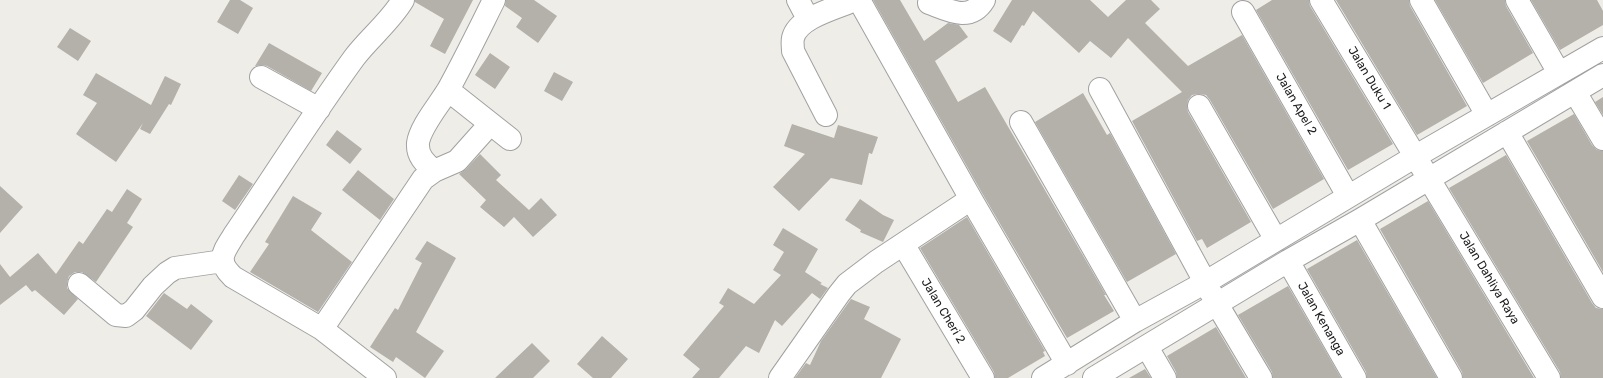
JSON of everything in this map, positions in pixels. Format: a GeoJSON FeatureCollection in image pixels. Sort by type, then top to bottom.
{"type":"FeatureCollection","features":[{"type":"Feature","properties":{"kind":"street"},"geometry":{"type":"LineString","coordinates":[[385,378],[322,329],[233,277],[224,267],[223,255],[234,235],[355,57],[394,13],[403,0]]}},
{"type":"Feature","properties":{"kind":"street"},"geometry":{"type":"LineString","coordinates":[[434,171],[418,154],[418,142],[422,132],[448,90],[494,0]]}},
{"type":"Feature","properties":{"kind":"street"},"geometry":{"type":"LineString","coordinates":[[798,0],[808,19]]}},
{"type":"Feature","properties":{"kind":"street"},"geometry":{"type":"LineString","coordinates":[[826,115],[793,51],[793,39],[798,28],[808,19],[855,0]]}},
{"type":"Feature","properties":{"kind":"street"},"geometry":{"type":"LineString","coordinates":[[859,0],[1067,364]]}},
{"type":"Feature","properties":{"kind":"street"},"geometry":{"type":"LineString","coordinates":[[929,3],[957,14],[975,10],[984,0]]}},
{"type":"Feature","properties":{"kind":"street","name":"Jalan Duku 1"},"geometry":{"type":"LineString","coordinates":[[1321,0],[1429,179]]}},
{"type":"Feature","properties":{"kind":"street"},"geometry":{"type":"LineString","coordinates":[[1421,0],[1487,115]]}},
{"type":"Feature","properties":{"kind":"street"},"geometry":{"type":"LineString","coordinates":[[1517,0],[1559,73]]}},
{"type":"Feature","properties":{"kind":"street","name":"Jalan Apel 2"},"geometry":{"type":"LineString","coordinates":[[1243,12],[1348,196]]}},
{"type":"Feature","properties":{"kind":"street"},"geometry":{"type":"LineString","coordinates":[[1043,378],[1135,321],[1206,282],[1348,196],[1603,48]]}},
{"type":"Feature","properties":{"kind":"street"},"geometry":{"type":"LineString","coordinates":[[1094,378],[1288,261],[1603,76]]}},
{"type":"Feature","properties":{"kind":"street"},"geometry":{"type":"LineString","coordinates":[[261,77],[319,109]]}},
{"type":"Feature","properties":{"kind":"street"},"geometry":{"type":"LineString","coordinates":[[1100,89],[1217,304],[1260,378]]}},
{"type":"Feature","properties":{"kind":"street"},"geometry":{"type":"LineString","coordinates":[[448,90],[510,139]]}},
{"type":"Feature","properties":{"kind":"street"},"geometry":{"type":"LineString","coordinates":[[1575,92],[1603,140]]}},
{"type":"Feature","properties":{"kind":"street"},"geometry":{"type":"LineString","coordinates":[[1199,106],[1276,240]]}},
{"type":"Feature","properties":{"kind":"street"},"geometry":{"type":"LineString","coordinates":[[1021,122],[1135,321]]}},
{"type":"Feature","properties":{"kind":"street"},"geometry":{"type":"LineString","coordinates":[[322,329],[423,179],[434,171],[457,161],[490,124]]}},
{"type":"Feature","properties":{"kind":"street"},"geometry":{"type":"LineString","coordinates":[[1507,132],[1603,297]]}},
{"type":"Feature","properties":{"kind":"street","name":"Jalan Dahliya Raya"},"geometry":{"type":"LineString","coordinates":[[1429,179],[1549,378]]}},
{"type":"Feature","properties":{"kind":"street"},"geometry":{"type":"LineString","coordinates":[[780,378],[838,294],[847,284],[903,244],[972,199]]}},
{"type":"Feature","properties":{"kind":"street"},"geometry":{"type":"LineString","coordinates":[[1360,220],[1451,378]]}},
{"type":"Feature","properties":{"kind":"street","name":"Jalan Cheri 2"},"geometry":{"type":"LineString","coordinates":[[903,244],[983,378]]}},
{"type":"Feature","properties":{"kind":"street"},"geometry":{"type":"LineString","coordinates":[[79,284],[116,315],[126,316],[134,310],[153,286],[167,273],[176,268],[223,261]]}},
{"type":"Feature","properties":{"kind":"street","name":"Jalan Kenanga"},"geometry":{"type":"LineString","coordinates":[[1288,261],[1355,378]]}},
{"type":"Feature","properties":{"kind":"street"},"geometry":{"type":"LineString","coordinates":[[1147,347],[1165,378]]}},
{"type":"Feature","properties":{"kind":"building"},"geometry":{"type":"Polygon","coordinates":[[[230,0],[240,0],[253,8],[238,34],[217,22],[230,0]]]}},
{"type":"Feature","properties":{"kind":"building"},"geometry":{"type":"Polygon","coordinates":[[[415,0],[473,0],[445,54],[430,46],[444,19],[415,2],[415,0]]]}},
{"type":"Feature","properties":{"kind":"building"},"geometry":{"type":"Polygon","coordinates":[[[506,0],[534,0],[557,16],[538,43],[516,27],[522,18],[505,6],[506,0]]]}},
{"type":"Feature","properties":{"kind":"building"},"geometry":{"type":"Polygon","coordinates":[[[873,0],[900,0],[924,41],[948,23],[959,25],[968,37],[935,61],[958,102],[985,87],[1114,311],[1067,338],[982,193],[873,0]]]}},
{"type":"Feature","properties":{"kind":"building"},"geometry":{"type":"Polygon","coordinates":[[[1012,0],[1090,0],[1108,17],[1126,0],[1151,0],[1160,9],[1145,23],[1188,66],[1242,35],[1324,179],[1273,209],[1210,100],[1206,95],[1192,95],[1188,100],[1188,112],[1251,222],[1207,248],[1202,239],[1197,241],[1132,121],[1182,92],[1128,38],[1111,58],[1090,41],[1079,53],[1033,11],[1011,43],[993,31],[1012,0]]]}},
{"type":"Feature","properties":{"kind":"building"},"geometry":{"type":"Polygon","coordinates":[[[1272,0],[1309,0],[1310,6],[1393,144],[1348,170],[1256,10],[1272,0]]]}},
{"type":"Feature","properties":{"kind":"building"},"geometry":{"type":"Polygon","coordinates":[[[1336,0],[1409,0],[1410,6],[1467,106],[1417,135],[1336,0]]]}},
{"type":"Feature","properties":{"kind":"building"},"geometry":{"type":"Polygon","coordinates":[[[1435,0],[1505,0],[1506,6],[1533,53],[1483,83],[1435,0]]]}},
{"type":"Feature","properties":{"kind":"building"},"geometry":{"type":"Polygon","coordinates":[[[1531,0],[1597,0],[1603,11],[1603,25],[1560,50],[1531,0]]]}},
{"type":"Feature","properties":{"kind":"building"},"geometry":{"type":"Polygon","coordinates":[[[70,28],[91,41],[78,61],[57,47],[70,28]]]}},
{"type":"Feature","properties":{"kind":"building"},"geometry":{"type":"Polygon","coordinates":[[[269,43],[322,73],[311,91],[267,66],[255,66],[269,43]]]}},
{"type":"Feature","properties":{"kind":"building"},"geometry":{"type":"Polygon","coordinates":[[[490,53],[510,67],[495,89],[475,75],[490,53]]]}},
{"type":"Feature","properties":{"kind":"building"},"geometry":{"type":"Polygon","coordinates":[[[554,72],[573,82],[562,101],[544,91],[554,72]]]}},
{"type":"Feature","properties":{"kind":"building"},"geometry":{"type":"Polygon","coordinates":[[[96,73],[151,105],[165,76],[181,84],[171,105],[169,104],[150,134],[140,129],[143,123],[116,162],[76,134],[97,103],[83,95],[96,73]]]}},
{"type":"Feature","properties":{"kind":"building"},"geometry":{"type":"Polygon","coordinates":[[[1083,93],[1107,135],[1110,133],[1176,254],[1127,282],[1035,122],[1083,93]]]}},
{"type":"Feature","properties":{"kind":"building"},"geometry":{"type":"Polygon","coordinates":[[[1603,97],[1603,115],[1595,102],[1603,97]]]}},
{"type":"Feature","properties":{"kind":"building"},"geometry":{"type":"Polygon","coordinates":[[[1574,114],[1592,145],[1597,150],[1603,151],[1603,272],[1527,141],[1574,114]]]}},
{"type":"Feature","properties":{"kind":"building"},"geometry":{"type":"Polygon","coordinates":[[[792,124],[834,138],[838,125],[878,137],[872,154],[869,153],[862,185],[831,178],[799,211],[773,187],[805,154],[784,146],[792,124]]]}},
{"type":"Feature","properties":{"kind":"building"},"geometry":{"type":"Polygon","coordinates":[[[337,130],[362,149],[350,164],[326,145],[337,130]]]}},
{"type":"Feature","properties":{"kind":"building"},"geometry":{"type":"Polygon","coordinates":[[[480,154],[501,175],[496,180],[529,210],[541,198],[557,215],[533,237],[514,217],[504,227],[480,207],[486,200],[459,174],[466,169],[480,154]]]}},
{"type":"Feature","properties":{"kind":"building"},"geometry":{"type":"Polygon","coordinates":[[[1506,155],[1592,303],[1596,308],[1603,309],[1603,378],[1561,378],[1560,372],[1449,188],[1506,155]]]}},
{"type":"Feature","properties":{"kind":"building"},"geometry":{"type":"Polygon","coordinates":[[[358,170],[394,199],[380,220],[342,190],[358,170]]]}},
{"type":"Feature","properties":{"kind":"building"},"geometry":{"type":"Polygon","coordinates":[[[239,175],[253,184],[235,210],[222,201],[239,175]]]}},
{"type":"Feature","properties":{"kind":"building"},"geometry":{"type":"Polygon","coordinates":[[[0,186],[23,207],[0,233],[0,186]]]}},
{"type":"Feature","properties":{"kind":"building"},"geometry":{"type":"Polygon","coordinates":[[[127,189],[142,199],[127,223],[133,227],[96,282],[82,272],[75,272],[69,276],[67,288],[78,299],[64,315],[35,290],[32,292],[26,285],[0,305],[0,264],[10,277],[38,253],[56,274],[79,241],[83,244],[107,209],[112,212],[127,189]]]}},
{"type":"Feature","properties":{"kind":"building"},"geometry":{"type":"Polygon","coordinates":[[[293,196],[322,213],[311,230],[352,262],[318,312],[250,272],[269,244],[265,242],[293,196]]]}},
{"type":"Feature","properties":{"kind":"building"},"geometry":{"type":"Polygon","coordinates":[[[860,199],[883,215],[894,220],[883,242],[860,232],[861,230],[845,220],[860,199]]]}},
{"type":"Feature","properties":{"kind":"building"},"geometry":{"type":"Polygon","coordinates":[[[1428,201],[1534,378],[1463,378],[1462,372],[1380,229],[1428,201]]]}},
{"type":"Feature","properties":{"kind":"building"},"geometry":{"type":"Polygon","coordinates":[[[967,217],[1045,351],[1043,352],[1045,356],[1008,378],[995,378],[994,372],[920,248],[967,217]]]}},
{"type":"Feature","properties":{"kind":"building"},"geometry":{"type":"Polygon","coordinates":[[[783,228],[818,249],[805,272],[822,283],[820,284],[828,288],[820,299],[812,293],[782,326],[775,320],[759,353],[746,346],[719,378],[692,378],[700,369],[683,355],[724,306],[719,303],[728,288],[754,304],[781,275],[773,270],[784,252],[773,245],[783,228]]]}},
{"type":"Feature","properties":{"kind":"building"},"geometry":{"type":"Polygon","coordinates":[[[1357,240],[1437,378],[1367,378],[1366,372],[1307,269],[1357,240]]]}},
{"type":"Feature","properties":{"kind":"building"},"geometry":{"type":"Polygon","coordinates":[[[427,241],[456,258],[416,332],[444,351],[425,378],[396,357],[393,362],[370,347],[395,308],[398,310],[422,263],[415,259],[427,241]]]}},
{"type":"Feature","properties":{"kind":"building"},"geometry":{"type":"Polygon","coordinates":[[[1288,286],[1341,378],[1273,378],[1272,372],[1238,315],[1288,286]]]}},
{"type":"Feature","properties":{"kind":"building"},"geometry":{"type":"Polygon","coordinates":[[[164,293],[187,309],[191,304],[213,321],[191,350],[146,316],[164,293]]]}},
{"type":"Feature","properties":{"kind":"building"},"geometry":{"type":"Polygon","coordinates":[[[851,299],[870,307],[864,319],[901,339],[881,378],[795,378],[806,363],[810,365],[821,341],[851,299]]]}},
{"type":"Feature","properties":{"kind":"building"},"geometry":{"type":"Polygon","coordinates":[[[1216,327],[1246,378],[1177,378],[1176,372],[1167,356],[1216,327]]]}},
{"type":"Feature","properties":{"kind":"building"},"geometry":{"type":"Polygon","coordinates":[[[602,336],[628,359],[611,378],[593,378],[577,364],[602,336]]]}},
{"type":"Feature","properties":{"kind":"building"},"geometry":{"type":"Polygon","coordinates":[[[532,343],[550,361],[533,378],[495,378],[532,343]]]}},
{"type":"Feature","properties":{"kind":"building"},"geometry":{"type":"Polygon","coordinates":[[[1145,369],[1151,378],[1129,378],[1145,369]]]}}]}
